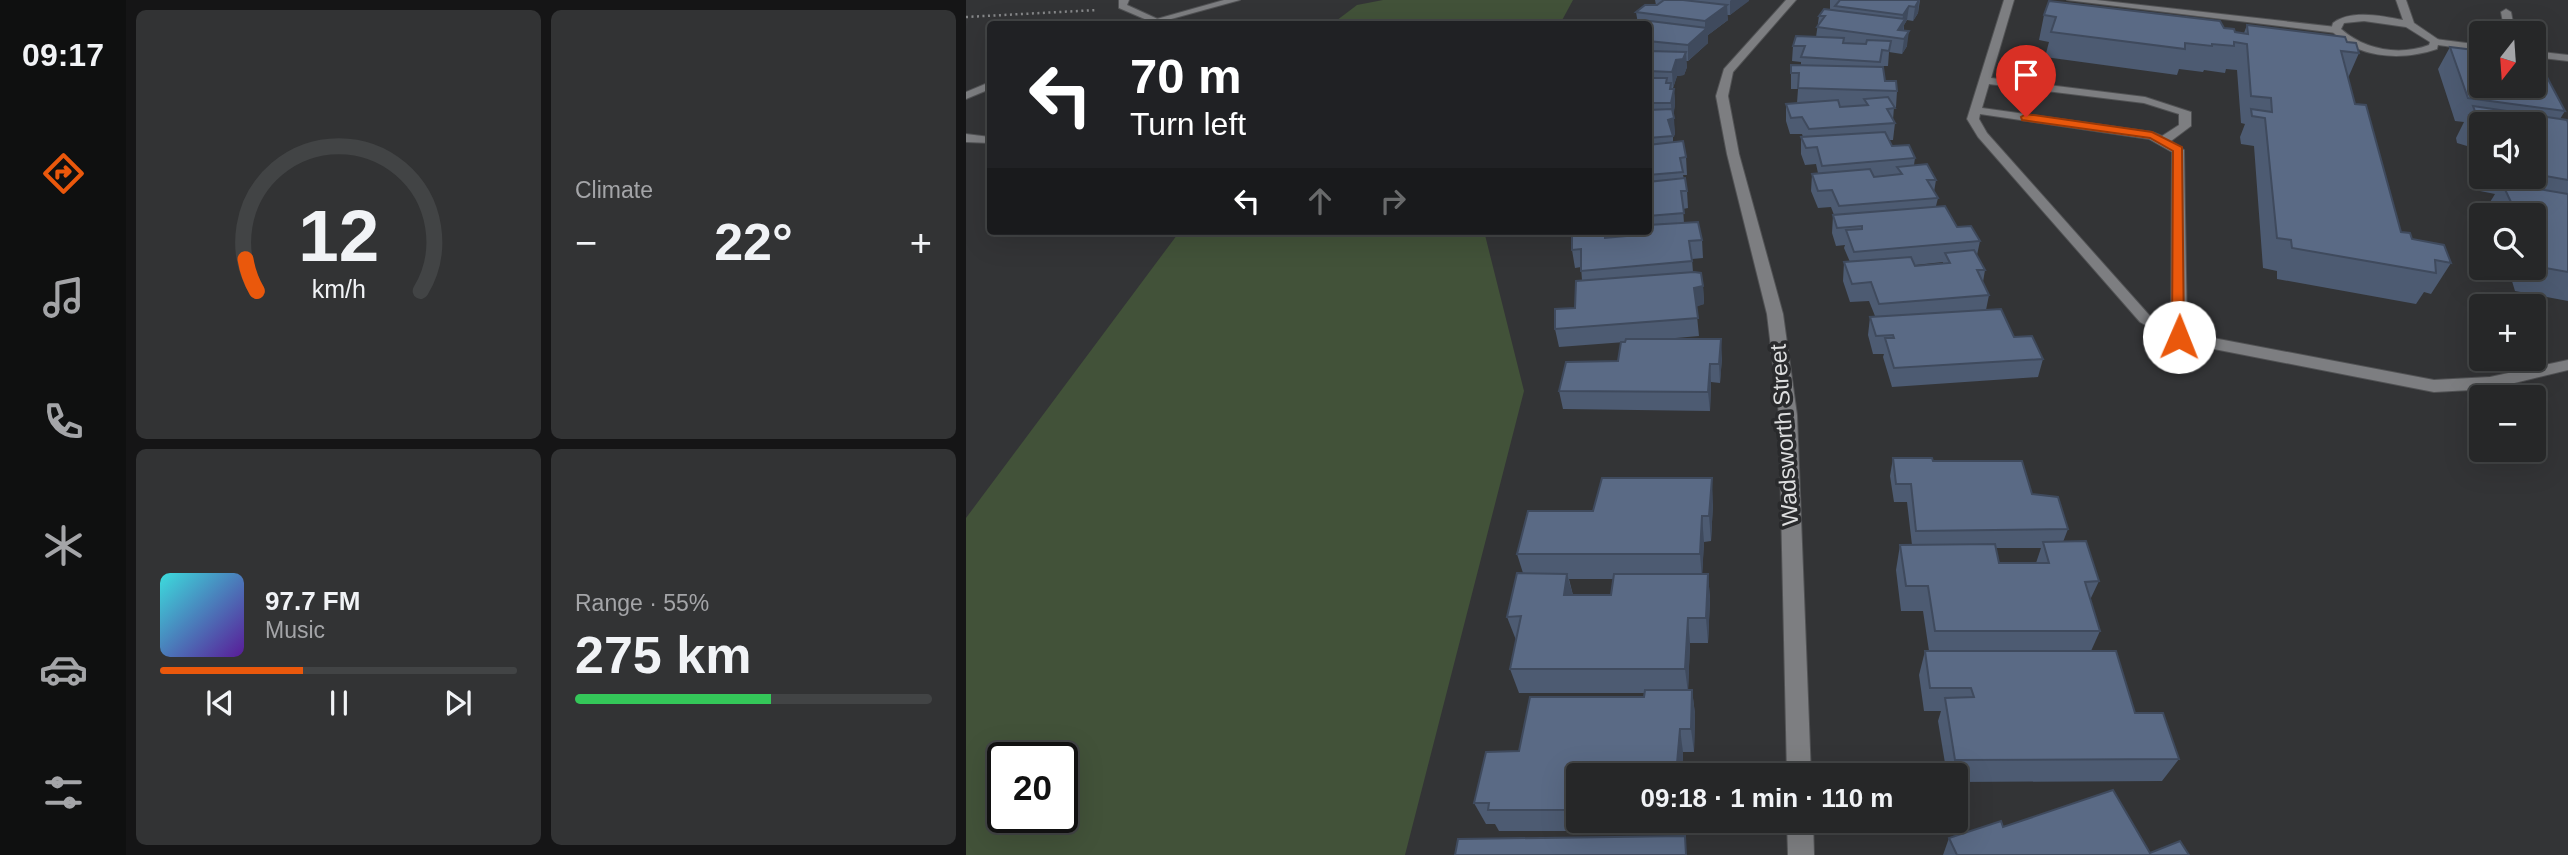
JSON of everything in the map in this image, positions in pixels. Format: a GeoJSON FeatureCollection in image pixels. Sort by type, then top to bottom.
{"type":"FeatureCollection","features":[{"type":"Feature","properties":{"kind":"street"},"geometry":{"type":"LineString","coordinates":[[1124,0],[1122,6],[1157,21],[1235,0]]}},
{"type":"Feature","properties":{"kind":"street","name":"Wadsworth Street"},"geometry":{"type":"LineString","coordinates":[[1791,0],[1728,71],[1722,96],[1733,154],[1775,314],[1788,415],[1799,763]]}},
{"type":"Feature","properties":{"kind":"street"},"geometry":{"type":"LineString","coordinates":[[2009,0],[1973,119],[1982,135],[2145,319],[2179,337],[2434,386],[2490,383],[2568,365]]}},
{"type":"Feature","properties":{"kind":"street"},"geometry":{"type":"LineString","coordinates":[[2072,0],[2336,30],[2350,42],[2398,53],[2425,51],[2435,42]]}},
{"type":"Feature","properties":{"kind":"street"},"geometry":{"type":"LineString","coordinates":[[2401,0],[2410,26]]}},
{"type":"Feature","properties":{"kind":"street"},"geometry":{"type":"LineString","coordinates":[[2506,12],[2508,21]]}},
{"type":"Feature","properties":{"kind":"street"},"geometry":{"type":"LineString","coordinates":[[2336,30],[2336,25],[2351,14],[2410,26],[2422,31],[2435,42],[2469,46]]}},
{"type":"Feature","properties":{"kind":"street"},"geometry":{"type":"LineString","coordinates":[[2546,55],[2568,58]]}},
{"type":"Feature","properties":{"kind":"street"},"geometry":{"type":"LineString","coordinates":[[1985,80],[2145,100],[2185,113],[2185,126],[2163,141]]}},
{"type":"Feature","properties":{"kind":"street"},"geometry":{"type":"LineString","coordinates":[[966,96],[987,86]]}},
{"type":"Feature","properties":{"kind":"street"},"geometry":{"type":"LineString","coordinates":[[1976,110],[2152,135],[2178,150],[2179,337]]}},
{"type":"Feature","properties":{"kind":"street"},"geometry":{"type":"LineString","coordinates":[[966,138],[987,140]]}},
{"type":"Feature","properties":{"kind":"street"},"geometry":{"type":"LineString","coordinates":[[1800,833],[1801,855]]}},
{"type":"Feature","properties":{"kind":"path"},"geometry":{"type":"LineString","coordinates":[[966,17],[1129,10]]}},
{"type":"Feature","properties":{"kind":"green space"},"geometry":{"type":"Polygon","coordinates":[[[1383,0],[1573,0],[1562,21],[1336,21],[1357,5],[1383,0]]]}},
{"type":"Feature","properties":{"kind":"green space"},"geometry":{"type":"Polygon","coordinates":[[[1177,235],[1485,235],[1524,391],[1405,855],[966,855],[966,518],[1177,235]]]}},
{"type":"Feature","properties":{"kind":"building"},"geometry":{"type":"Polygon","coordinates":[[[1664,0],[1727,5],[1705,21],[1636,12],[1645,5],[1657,5],[1664,0]]]}},
{"type":"Feature","properties":{"kind":"building"},"geometry":{"type":"Polygon","coordinates":[[[1840,0],[1919,0],[1915,7],[1909,6],[1903,15],[1835,6],[1840,0]]]}},
{"type":"Feature","properties":{"kind":"building"},"geometry":{"type":"Polygon","coordinates":[[[2049,1],[2220,21],[2224,28],[2248,34],[2247,25],[2345,37],[2347,42],[2356,43],[2359,53],[2341,51],[2355,104],[2366,105],[2401,232],[2410,233],[2412,239],[2444,245],[2451,263],[2435,260],[2436,273],[2292,248],[2291,240],[2277,238],[2265,118],[2252,116],[2251,109],[2272,112],[2271,98],[2251,96],[2247,44],[2234,42],[2234,46],[2212,46],[2185,43],[2185,49],[2051,32],[2056,17],[2044,15],[2049,1]]]}},
{"type":"Feature","properties":{"kind":"building"},"geometry":{"type":"Polygon","coordinates":[[[1824,9],[1905,19],[1898,30],[1909,31],[1904,39],[1817,27],[1825,16],[1819,16],[1824,9]]]}},
{"type":"Feature","properties":{"kind":"building"},"geometry":{"type":"Polygon","coordinates":[[[1652,21],[1707,28],[1688,45],[1652,41],[1652,21]]]}},
{"type":"Feature","properties":{"kind":"building"},"geometry":{"type":"Polygon","coordinates":[[[1796,36],[1844,38],[1843,43],[1891,41],[1889,51],[1882,50],[1880,62],[1801,57],[1805,46],[1793,46],[1796,36]]]}},
{"type":"Feature","properties":{"kind":"building"},"geometry":{"type":"Polygon","coordinates":[[[2450,47],[2469,49],[2469,98],[2546,98],[2546,75],[2565,111],[2468,98],[2450,47]]]}},
{"type":"Feature","properties":{"kind":"building"},"geometry":{"type":"Polygon","coordinates":[[[1652,51],[1686,52],[1683,59],[1676,60],[1672,72],[1652,71],[1652,51]]]}},
{"type":"Feature","properties":{"kind":"building"},"geometry":{"type":"Polygon","coordinates":[[[1791,65],[1883,67],[1885,81],[1896,81],[1897,91],[1798,88],[1799,73],[1791,73],[1791,65]]]}},
{"type":"Feature","properties":{"kind":"building"},"geometry":{"type":"Polygon","coordinates":[[[1652,78],[1667,78],[1666,83],[1671,83],[1670,89],[1674,89],[1671,103],[1652,103],[1652,78]]]}},
{"type":"Feature","properties":{"kind":"building"},"geometry":{"type":"Polygon","coordinates":[[[1888,97],[1895,108],[1887,109],[1895,123],[1809,129],[1802,117],[1791,118],[1786,104],[1838,100],[1840,107],[1868,105],[1864,99],[1888,97]]]}},
{"type":"Feature","properties":{"kind":"building"},"geometry":{"type":"Polygon","coordinates":[[[2473,106],[2513,112],[2475,112],[2473,106]]]}},
{"type":"Feature","properties":{"kind":"building"},"geometry":{"type":"Polygon","coordinates":[[[1672,109],[1674,118],[1668,120],[1673,136],[1652,138],[1652,110],[1672,109]]]}},
{"type":"Feature","properties":{"kind":"building"},"geometry":{"type":"Polygon","coordinates":[[[2546,117],[2567,120],[2568,180],[2546,176],[2546,117]]]}},
{"type":"Feature","properties":{"kind":"building"},"geometry":{"type":"Polygon","coordinates":[[[1885,132],[1892,146],[1909,145],[1915,158],[1822,166],[1817,147],[1806,148],[1801,137],[1885,132]]]}},
{"type":"Feature","properties":{"kind":"building"},"geometry":{"type":"Polygon","coordinates":[[[1683,141],[1686,157],[1680,158],[1683,172],[1652,175],[1652,145],[1683,141]]]}},
{"type":"Feature","properties":{"kind":"building"},"geometry":{"type":"Polygon","coordinates":[[[1927,164],[1936,180],[1927,180],[1938,198],[1839,206],[1832,190],[1818,191],[1812,174],[1870,169],[1874,177],[1902,174],[1897,167],[1927,164]]]}},
{"type":"Feature","properties":{"kind":"building"},"geometry":{"type":"Polygon","coordinates":[[[1685,178],[1687,191],[1681,191],[1684,213],[1652,216],[1652,182],[1685,178]]]}},
{"type":"Feature","properties":{"kind":"building"},"geometry":{"type":"Polygon","coordinates":[[[2505,189],[2538,189],[2568,194],[2568,272],[2546,268],[2546,203],[2511,203],[2505,189]]]}},
{"type":"Feature","properties":{"kind":"building"},"geometry":{"type":"Polygon","coordinates":[[[1945,206],[1957,227],[1971,226],[1980,241],[1854,252],[1846,230],[1862,229],[1862,226],[1837,228],[1833,215],[1945,206]]]}},
{"type":"Feature","properties":{"kind":"building"},"geometry":{"type":"Polygon","coordinates":[[[1698,222],[1702,240],[1689,241],[1692,261],[1581,271],[1581,249],[1572,250],[1572,235],[1605,235],[1605,238],[1652,235],[1652,225],[1698,222]]]}},
{"type":"Feature","properties":{"kind":"building"},"geometry":{"type":"Polygon","coordinates":[[[1974,250],[1985,270],[1977,270],[1989,295],[1879,304],[1871,282],[1852,284],[1844,262],[1911,257],[1915,266],[1950,263],[1945,253],[1974,250]]]}},
{"type":"Feature","properties":{"kind":"building"},"geometry":{"type":"Polygon","coordinates":[[[1701,273],[1703,286],[1694,288],[1698,318],[1555,329],[1555,309],[1575,308],[1576,281],[1701,273]]]}},
{"type":"Feature","properties":{"kind":"building"},"geometry":{"type":"Polygon","coordinates":[[[2001,309],[2014,337],[2032,336],[2043,359],[1894,368],[1885,338],[1894,338],[1893,335],[1876,336],[1870,317],[2001,309]]]}},
{"type":"Feature","properties":{"kind":"building"},"geometry":{"type":"Polygon","coordinates":[[[1626,339],[1721,339],[1719,364],[1710,364],[1708,392],[1559,391],[1566,362],[1618,361],[1621,342],[1626,339]]]}},
{"type":"Feature","properties":{"kind":"building"},"geometry":{"type":"Polygon","coordinates":[[[1893,458],[2022,461],[2032,494],[2058,497],[2068,529],[1916,531],[1911,484],[1896,484],[1893,458]]]}},
{"type":"Feature","properties":{"kind":"building"},"geometry":{"type":"Polygon","coordinates":[[[1602,478],[1712,478],[1709,516],[1702,516],[1700,554],[1517,554],[1528,511],[1593,511],[1602,478]]]}},
{"type":"Feature","properties":{"kind":"building"},"geometry":{"type":"Polygon","coordinates":[[[2086,541],[2099,581],[2085,582],[2100,631],[1935,631],[1928,586],[1906,586],[1900,545],[1995,544],[1999,563],[2049,563],[2043,542],[2086,541]]]}},
{"type":"Feature","properties":{"kind":"building"},"geometry":{"type":"Polygon","coordinates":[[[1517,573],[1567,574],[1564,595],[1611,595],[1614,574],[1708,574],[1706,618],[1688,618],[1685,669],[1510,669],[1521,616],[1507,617],[1517,573]]]}},
{"type":"Feature","properties":{"kind":"building"},"geometry":{"type":"Polygon","coordinates":[[[1925,651],[2116,651],[2135,713],[2163,713],[2179,759],[1955,760],[1945,698],[1974,697],[1971,688],[1930,688],[1925,651]]]}},
{"type":"Feature","properties":{"kind":"building"},"geometry":{"type":"Polygon","coordinates":[[[1645,690],[1692,690],[1691,729],[1680,729],[1677,763],[1566,763],[1566,810],[1488,810],[1489,803],[1474,803],[1486,752],[1519,751],[1530,697],[1644,697],[1645,690]]]}},
{"type":"Feature","properties":{"kind":"building"},"geometry":{"type":"Polygon","coordinates":[[[2113,790],[2150,853],[2180,841],[2189,855],[1957,855],[1949,838],[2001,821],[2003,827],[2113,790]]]}},
{"type":"Feature","properties":{"kind":"building"},"geometry":{"type":"Polygon","coordinates":[[[1685,836],[1686,855],[1455,855],[1458,839],[1685,836]]]}},
{"type":"Feature","properties":{"kind":"route"},"geometry":{"type":"LineString","coordinates":[[2026,117],[2152,135],[2178,150],[2181,236],[2179,337]]}}]}
